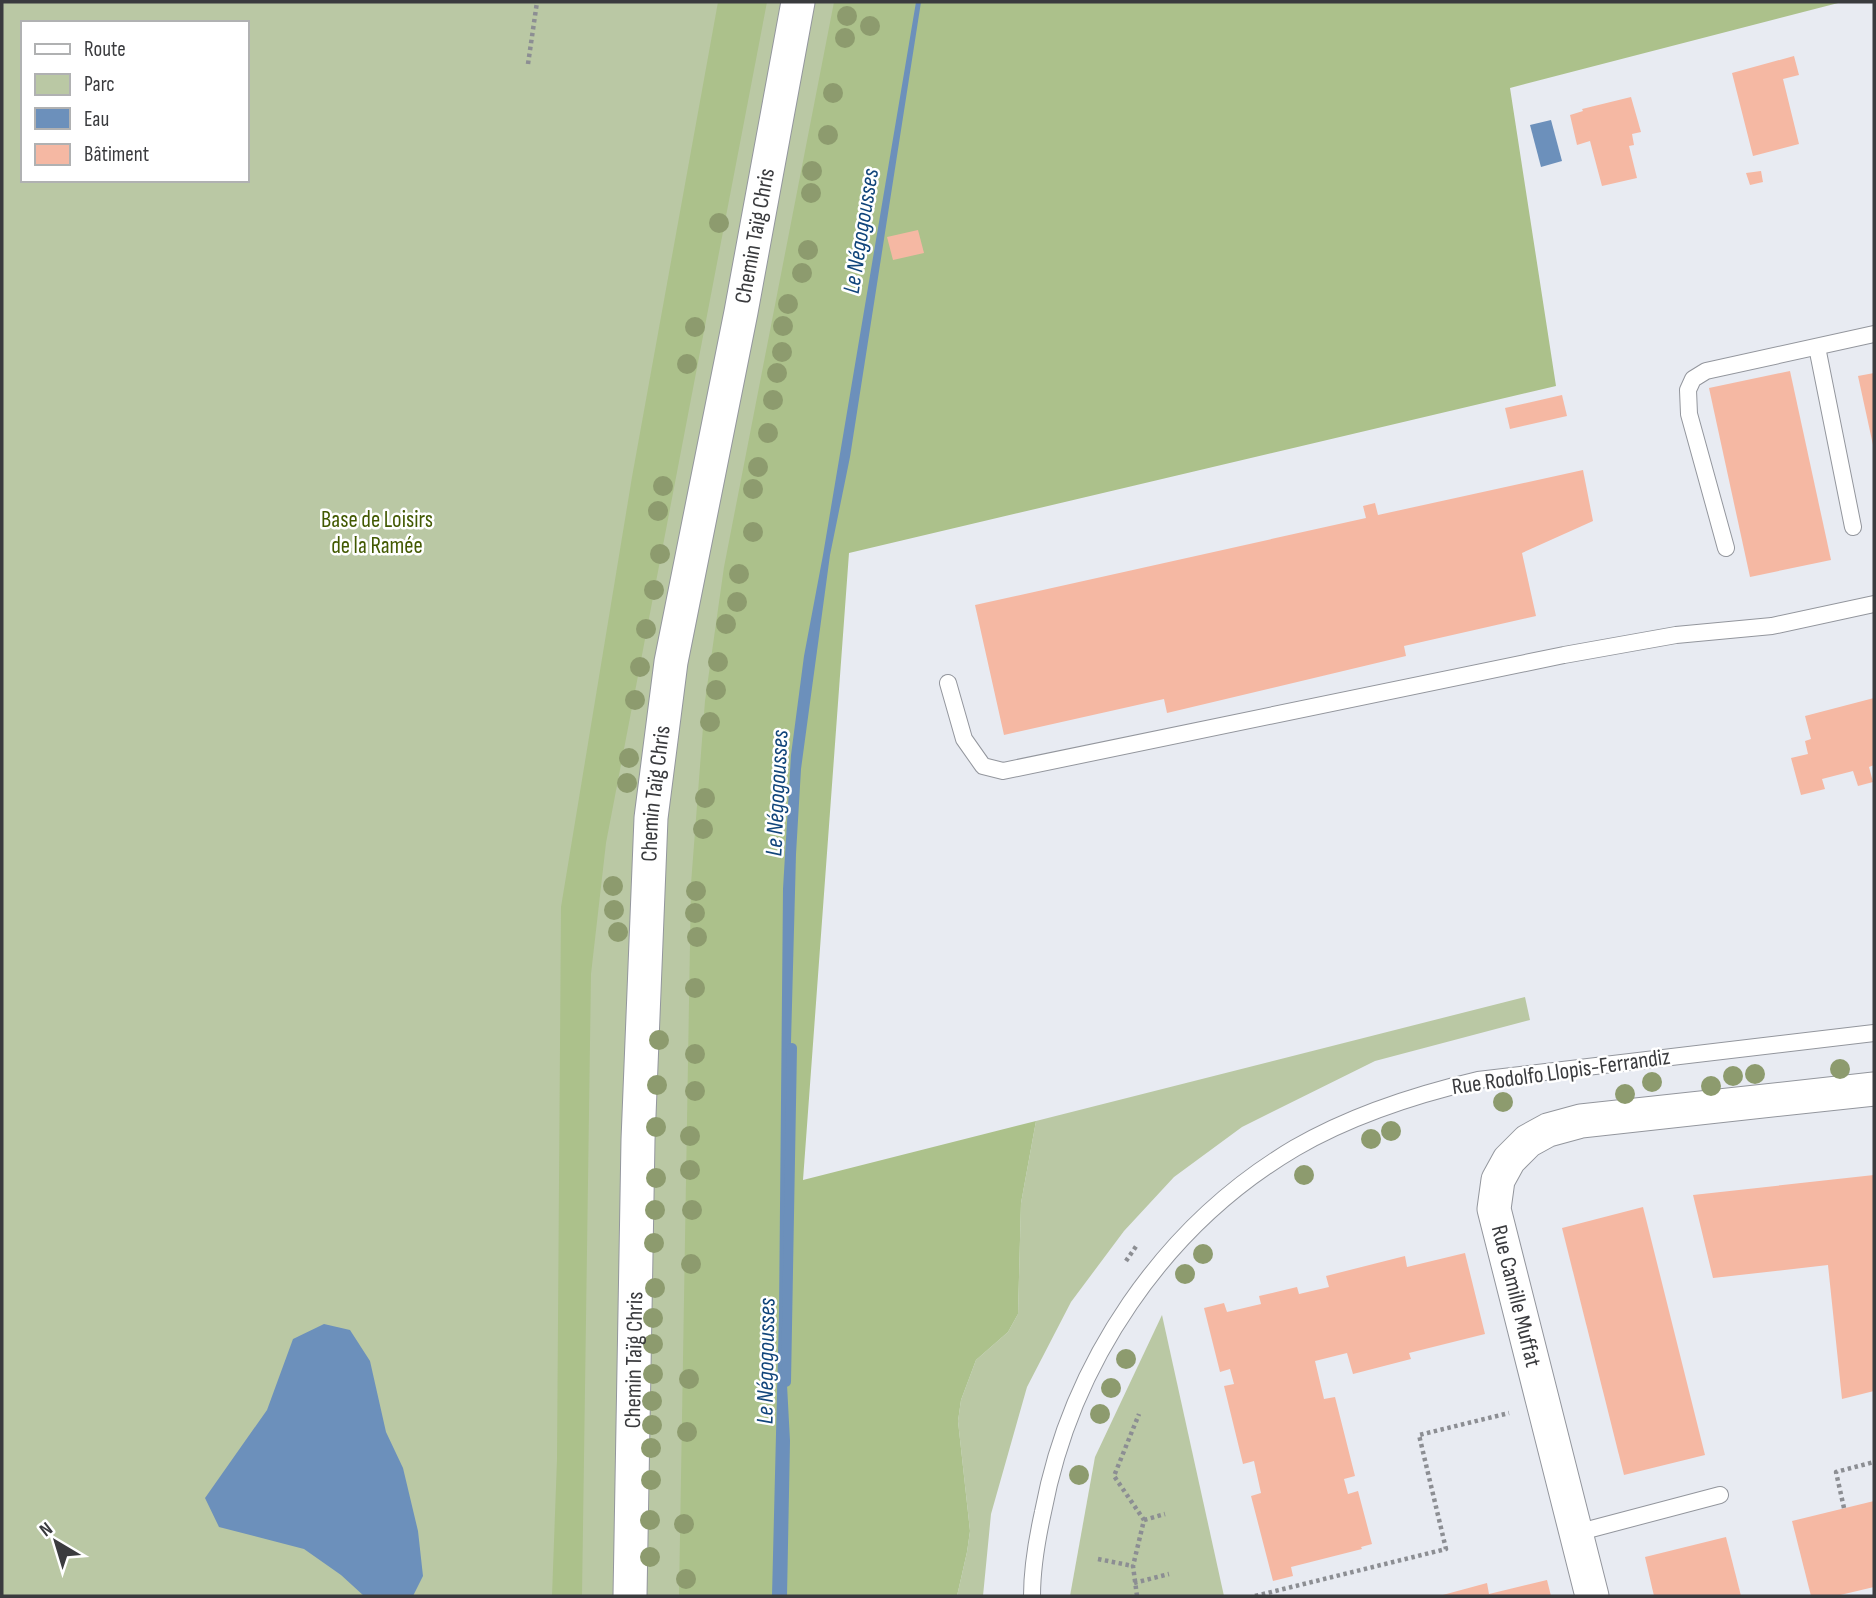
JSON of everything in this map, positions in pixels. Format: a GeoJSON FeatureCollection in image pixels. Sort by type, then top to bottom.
{"type":"FeatureCollection","features":[{"type":"Feature","properties":{"kind":"street","name":"Chemin Taïg Chris"},"geometry":{"type":"LineString","coordinates":[[630,1596],[638,1140],[651,818],[671,662],[741,312],[798,2]]}},
{"type":"Feature","properties":{"kind":"street","name":"Rue Camille Muffat"},"geometry":{"type":"LineString","coordinates":[[1592,1596],[1494,1209],[1498,1180],[1509,1160],[1528,1141],[1548,1130],[1581,1121],[1874,1088]]}},
{"type":"Feature","properties":{"kind":"lane"},"geometry":{"type":"LineString","coordinates":[[1726,548],[1689,414],[1688,390],[1693,379],[1706,371],[1874,334]]}},
{"type":"Feature","properties":{"kind":"lane"},"geometry":{"type":"LineString","coordinates":[[1817,346],[1853,527]]}},
{"type":"Feature","properties":{"kind":"lane"},"geometry":{"type":"LineString","coordinates":[[948,683],[964,738],[983,766],[1003,771],[1564,655],[1676,635],[1772,626],[1874,604]]}},
{"type":"Feature","properties":{"kind":"lane","name":"Rue Rodolfo Llopis-Ferrandiz"},"geometry":{"type":"LineString","coordinates":[[1032,1596],[1039,1532],[1049,1478],[1061,1437],[1099,1351],[1138,1294],[1182,1239],[1206,1215],[1262,1170],[1319,1136],[1368,1112],[1432,1091],[1478,1080],[1874,1033]]}},
{"type":"Feature","properties":{"kind":"lane"},"geometry":{"type":"LineString","coordinates":[[1576,1533],[1720,1495]]}},
{"type":"Feature","properties":{"kind":"path"},"geometry":{"type":"LineString","coordinates":[[528,64],[537,2]]}},
{"type":"Feature","properties":{"kind":"path"},"geometry":{"type":"LineString","coordinates":[[1125,1262],[1140,1242]]}},
{"type":"Feature","properties":{"kind":"path"},"geometry":{"type":"LineString","coordinates":[[1255,1596],[1446,1549],[1419,1435],[1544,1404]]}},
{"type":"Feature","properties":{"kind":"path"},"geometry":{"type":"LineString","coordinates":[[1137,1596],[1133,1566],[1144,1520],[1114,1476],[1139,1415]]}},
{"type":"Feature","properties":{"kind":"path"},"geometry":{"type":"LineString","coordinates":[[1844,1508],[1836,1472],[1874,1462]]}},
{"type":"Feature","properties":{"kind":"path"},"geometry":{"type":"LineString","coordinates":[[1144,1520],[1165,1514]]}},
{"type":"Feature","properties":{"kind":"path"},"geometry":{"type":"LineString","coordinates":[[1098,1559],[1133,1566]]}},
{"type":"Feature","properties":{"kind":"path"},"geometry":{"type":"LineString","coordinates":[[1135,1584],[1169,1574]]}},
{"type":"Feature","properties":{"kind":"green space","name":"Base de Loisirs de la Ramée"},"geometry":{"type":"Polygon","coordinates":[[[2,2],[838,2],[686,1596],[2,1596],[2,2]]]}},
{"type":"Feature","properties":{"kind":"green space"},"geometry":{"type":"Polygon","coordinates":[[[718,2],[767,2],[606,843],[591,974],[582,1596],[552,1596],[557,1459],[561,907],[632,477],[718,2]]]}},
{"type":"Feature","properties":{"kind":"green space"},"geometry":{"type":"Polygon","coordinates":[[[834,2],[1842,2],[1510,88],[1556,386],[849,553],[803,1180],[1036,1121],[1021,1203],[1018,1314],[1008,1332],[976,1360],[961,1400],[958,1421],[970,1531],[957,1596],[679,1596],[691,884],[705,701],[724,567],[834,2]]]}},
{"type":"Feature","properties":{"kind":"green space"},"geometry":{"type":"Polygon","coordinates":[[[1525,997],[1530,1020],[1375,1061],[1242,1127],[1174,1177],[1124,1231],[1071,1302],[1027,1387],[991,1514],[983,1596],[957,1596],[970,1531],[958,1421],[961,1400],[976,1360],[1008,1332],[1018,1314],[1021,1203],[1036,1121],[1525,997]]]}},
{"type":"Feature","properties":{"kind":"green space"},"geometry":{"type":"Polygon","coordinates":[[[1162,1315],[1224,1596],[1070,1596],[1095,1457],[1162,1315]]]}},
{"type":"Feature","properties":{"kind":"water"},"geometry":{"type":"Polygon","coordinates":[[[916,2],[921,2],[850,457],[830,555],[801,769],[790,1080],[786,1366],[790,1441],[787,1596],[772,1596],[779,1313],[783,889],[791,755],[804,656],[916,2]]]}},
{"type":"Feature","properties":{"kind":"water"},"geometry":{"type":"Polygon","coordinates":[[[1551,120],[1562,161],[1541,167],[1530,125],[1551,120]]]}},
{"type":"Feature","properties":{"kind":"water"},"geometry":{"type":"Polygon","coordinates":[[[324,1324],[350,1330],[370,1361],[386,1432],[403,1468],[418,1531],[423,1576],[413,1596],[364,1596],[341,1575],[304,1549],[219,1527],[205,1498],[267,1410],[293,1339],[324,1324]]]}},
{"type":"Feature","properties":{"kind":"building"},"geometry":{"type":"Polygon","coordinates":[[[1794,56],[1799,75],[1783,79],[1799,144],[1753,156],[1732,73],[1794,56]]]}},
{"type":"Feature","properties":{"kind":"building"},"geometry":{"type":"Polygon","coordinates":[[[1631,97],[1641,132],[1632,134],[1634,145],[1629,146],[1637,178],[1602,186],[1590,141],[1577,145],[1570,115],[1583,111],[1582,109],[1631,97]]]}},
{"type":"Feature","properties":{"kind":"building"},"geometry":{"type":"Polygon","coordinates":[[[1761,171],[1763,182],[1750,185],[1746,173],[1761,171]]]}},
{"type":"Feature","properties":{"kind":"building"},"geometry":{"type":"Polygon","coordinates":[[[918,230],[924,253],[893,260],[887,237],[918,230]]]}},
{"type":"Feature","properties":{"kind":"building"},"geometry":{"type":"Polygon","coordinates":[[[1790,371],[1831,560],[1750,577],[1709,388],[1790,371]]]}},
{"type":"Feature","properties":{"kind":"building"},"geometry":{"type":"Polygon","coordinates":[[[1874,373],[1874,445],[1873,445],[1858,376],[1874,373]]]}},
{"type":"Feature","properties":{"kind":"building"},"geometry":{"type":"Polygon","coordinates":[[[1562,395],[1567,416],[1510,429],[1505,408],[1562,395]]]}},
{"type":"Feature","properties":{"kind":"building"},"geometry":{"type":"Polygon","coordinates":[[[1583,470],[1593,521],[1522,553],[1536,616],[1404,646],[1406,656],[1167,713],[1164,699],[1004,735],[975,605],[1366,518],[1363,506],[1375,503],[1378,515],[1583,470]]]}},
{"type":"Feature","properties":{"kind":"building"},"geometry":{"type":"Polygon","coordinates":[[[1874,698],[1874,765],[1869,767],[1873,782],[1858,786],[1853,771],[1822,779],[1825,789],[1801,795],[1791,758],[1808,754],[1805,741],[1811,739],[1805,716],[1874,698]]]}},
{"type":"Feature","properties":{"kind":"building"},"geometry":{"type":"Polygon","coordinates":[[[1874,1175],[1874,1391],[1842,1399],[1828,1265],[1713,1278],[1693,1195],[1874,1175]]]}},
{"type":"Feature","properties":{"kind":"building"},"geometry":{"type":"Polygon","coordinates":[[[1643,1207],[1705,1455],[1624,1475],[1562,1228],[1643,1207]]]}},
{"type":"Feature","properties":{"kind":"building"},"geometry":{"type":"Polygon","coordinates":[[[1465,1253],[1485,1334],[1409,1353],[1411,1359],[1353,1374],[1347,1353],[1315,1361],[1324,1399],[1335,1397],[1355,1476],[1344,1479],[1348,1494],[1358,1491],[1372,1544],[1291,1567],[1293,1576],[1273,1581],[1251,1496],[1261,1493],[1254,1461],[1243,1464],[1224,1386],[1234,1384],[1230,1369],[1220,1372],[1204,1308],[1224,1303],[1227,1312],[1261,1304],[1259,1296],[1297,1287],[1299,1294],[1329,1287],[1326,1276],[1405,1256],[1407,1267],[1465,1253]]]}},
{"type":"Feature","properties":{"kind":"building"},"geometry":{"type":"Polygon","coordinates":[[[1874,1501],[1874,1587],[1836,1596],[1811,1596],[1792,1521],[1874,1501]]]}},
{"type":"Feature","properties":{"kind":"building"},"geometry":{"type":"Polygon","coordinates":[[[1726,1537],[1741,1596],[1654,1596],[1645,1557],[1726,1537]]]}},
{"type":"Feature","properties":{"kind":"building"},"geometry":{"type":"Polygon","coordinates":[[[1547,1580],[1551,1596],[1439,1596],[1487,1583],[1489,1594],[1547,1580]]]}},
{"type":"Feature","properties":{"kind":"waterway","name":"Le Négogousses"},"geometry":{"type":"LineString","coordinates":[[786,1382],[792,1048]]}}]}
